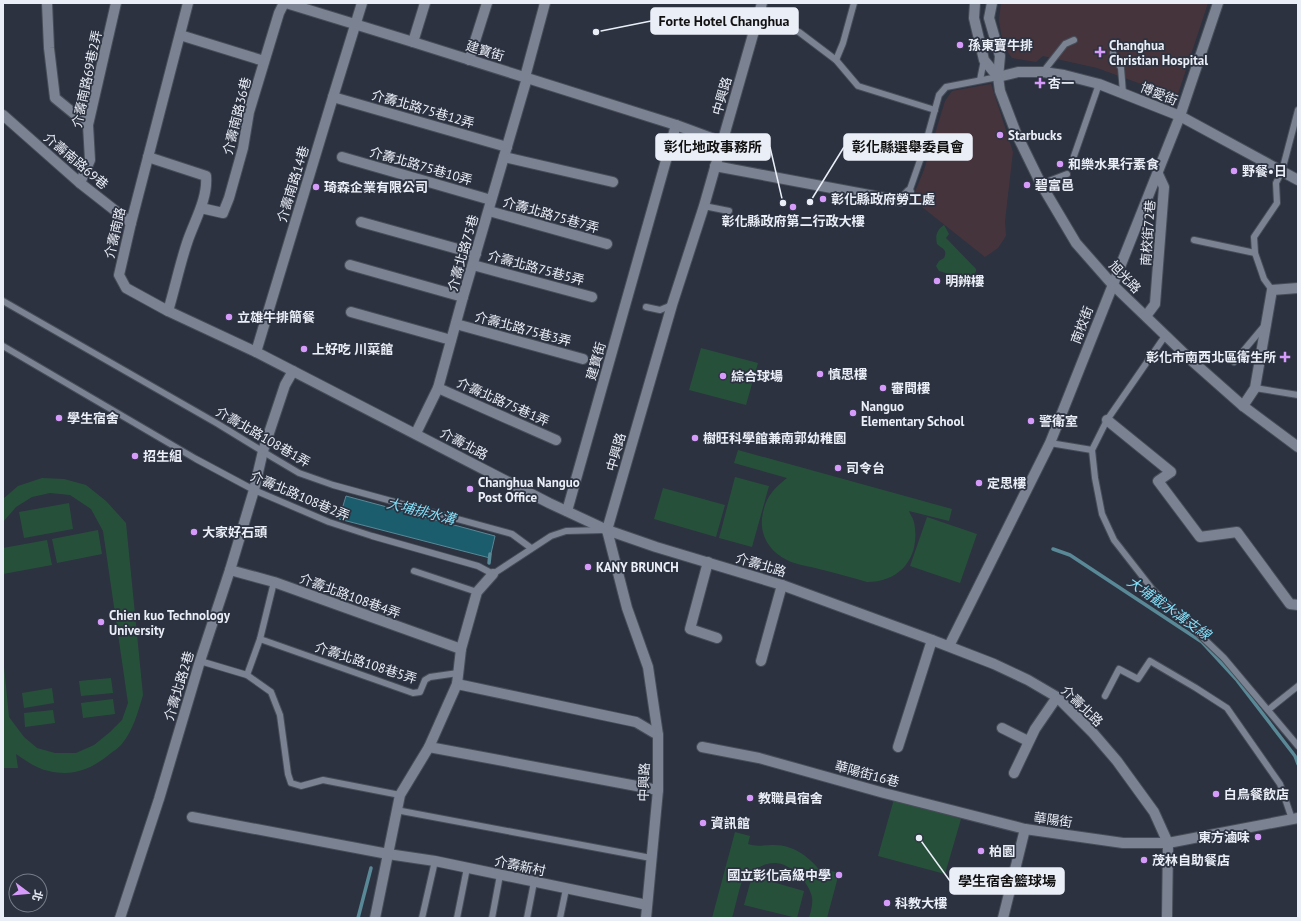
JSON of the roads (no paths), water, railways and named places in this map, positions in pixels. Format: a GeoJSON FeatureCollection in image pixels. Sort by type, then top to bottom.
{"type":"FeatureCollection","features":[{"type":"Feature","properties":{"kind":"street"},"geometry":{"type":"LineString","coordinates":[[47,3],[49,48],[55,98],[88,125]]}},
{"type":"Feature","properties":{"kind":"street","name":"介壽南路69巷2弄"},"geometry":{"type":"LineString","coordinates":[[80,183],[90,160],[88,125],[116,3]]}},
{"type":"Feature","properties":{"kind":"street","name":"介壽南路"},"geometry":{"type":"LineString","coordinates":[[188,3],[119,275],[126,288],[168,311],[293,371]]}},
{"type":"Feature","properties":{"kind":"street","name":"建寶街"},"geometry":{"type":"LineString","coordinates":[[285,3],[303,6],[722,142]]}},
{"type":"Feature","properties":{"kind":"street","name":"介壽南路36巷"},"geometry":{"type":"LineString","coordinates":[[200,208],[223,213],[229,198],[243,148],[249,112],[264,61],[279,13],[285,3]]}},
{"type":"Feature","properties":{"kind":"street","name":"介壽南路14巷"},"geometry":{"type":"LineString","coordinates":[[256,352],[332,97],[362,3]]}},
{"type":"Feature","properties":{"kind":"street"},"geometry":{"type":"LineString","coordinates":[[413,42],[425,3]]}},
{"type":"Feature","properties":{"kind":"street"},"geometry":{"type":"LineString","coordinates":[[470,60],[486,3]]}},
{"type":"Feature","properties":{"kind":"street","name":"介壽北路75巷"},"geometry":{"type":"LineString","coordinates":[[416,433],[438,388],[507,147],[545,3]]}},
{"type":"Feature","properties":{"kind":"street","name":"中興路"},"geometry":{"type":"LineString","coordinates":[[646,918],[658,790],[658,735],[648,667],[627,608],[607,530],[672,305],[716,166],[762,3]]}},
{"type":"Feature","properties":{"kind":"street","name":"旭光路"},"geometry":{"type":"LineString","coordinates":[[975,3],[974,18],[984,60],[998,77]]}},
{"type":"Feature","properties":{"kind":"street","name":"旭光路"},"geometry":{"type":"LineString","coordinates":[[992,3],[989,18],[1000,56],[998,77],[1000,91],[1016,133],[1041,184],[1076,242],[1112,284],[1166,336],[1243,406],[1298,447]]}},
{"type":"Feature","properties":{"kind":"street","name":"南校街"},"geometry":{"type":"LineString","coordinates":[[949,646],[1050,443],[1112,284],[1158,174],[1180,116],[1218,3]]}},
{"type":"Feature","properties":{"kind":"street"},"geometry":{"type":"LineString","coordinates":[[180,35],[264,61]]}},
{"type":"Feature","properties":{"kind":"street","name":"博愛街"},"geometry":{"type":"LineString","coordinates":[[998,77],[1018,72],[1043,72],[1064,75],[1099,84],[1180,116],[1298,180]]}},
{"type":"Feature","properties":{"kind":"street","name":"介壽北路75巷12弄"},"geometry":{"type":"LineString","coordinates":[[332,97],[507,147]]}},
{"type":"Feature","properties":{"kind":"street","name":"介壽南路69巷"},"geometry":{"type":"LineString","coordinates":[[3,115],[80,183],[131,223]]}},
{"type":"Feature","properties":{"kind":"street","name":"建寶街"},"geometry":{"type":"LineString","coordinates":[[568,511],[676,126]]}},
{"type":"Feature","properties":{"kind":"street"},"geometry":{"type":"LineString","coordinates":[[148,157],[206,176],[207,183],[188,241],[168,311]]}},
{"type":"Feature","properties":{"kind":"street","name":"介壽北路75巷10弄"},"geometry":{"type":"LineString","coordinates":[[342,157],[491,200]]}},
{"type":"Feature","properties":{"kind":"street"},"geometry":{"type":"LineString","coordinates":[[504,157],[613,182]]}},
{"type":"Feature","properties":{"kind":"street"},"geometry":{"type":"LineString","coordinates":[[716,166],[901,200],[909,192]]}},
{"type":"Feature","properties":{"kind":"street","name":"南校街72巷"},"geometry":{"type":"LineString","coordinates":[[1146,316],[1155,304],[1164,187],[1158,174]]}},
{"type":"Feature","properties":{"kind":"street","name":"介壽北路75巷7弄"},"geometry":{"type":"LineString","coordinates":[[489,211],[607,244]]}},
{"type":"Feature","properties":{"kind":"street"},"geometry":{"type":"LineString","coordinates":[[361,222],[476,254]]}},
{"type":"Feature","properties":{"kind":"street"},"geometry":{"type":"LineString","coordinates":[[350,265],[463,297]]}},
{"type":"Feature","properties":{"kind":"street","name":"介壽北路75巷5弄"},"geometry":{"type":"LineString","coordinates":[[473,265],[592,297]]}},
{"type":"Feature","properties":{"kind":"street"},"geometry":{"type":"LineString","coordinates":[[1243,406],[1255,388],[1272,290],[1297,287]]}},
{"type":"Feature","properties":{"kind":"street"},"geometry":{"type":"LineString","coordinates":[[351,312],[451,340]]}},
{"type":"Feature","properties":{"kind":"street","name":"介壽北路75巷3弄"},"geometry":{"type":"LineString","coordinates":[[456,324],[583,359]]}},
{"type":"Feature","properties":{"kind":"street","name":"介壽北路"},"geometry":{"type":"LineString","coordinates":[[293,371],[416,433],[549,503],[607,530],[782,585],[949,646],[994,664],[1028,680],[1057,697],[1093,733],[1117,761],[1154,812],[1168,843]]}},
{"type":"Feature","properties":{"kind":"street","name":"介壽北路2巷"},"geometry":{"type":"LineString","coordinates":[[120,918],[230,570],[254,490],[263,451],[284,385],[293,371]]}},
{"type":"Feature","properties":{"kind":"street","name":"介壽北路75巷1弄"},"geometry":{"type":"LineString","coordinates":[[438,388],[556,440]]}},
{"type":"Feature","properties":{"kind":"street"},"geometry":{"type":"LineString","coordinates":[[1107,420],[1171,472],[1158,481],[1200,537],[1237,532],[1290,604],[1298,605]]}},
{"type":"Feature","properties":{"kind":"street"},"geometry":{"type":"LineString","coordinates":[[708,562],[690,630],[717,638]]}},
{"type":"Feature","properties":{"kind":"street","name":"介壽北路108巷4弄"},"geometry":{"type":"LineString","coordinates":[[230,570],[274,582],[462,649]]}},
{"type":"Feature","properties":{"kind":"street"},"geometry":{"type":"LineString","coordinates":[[375,918],[400,795],[428,747],[457,684],[462,649],[477,592],[493,574]]}},
{"type":"Feature","properties":{"kind":"street"},"geometry":{"type":"LineString","coordinates":[[761,660],[782,585]]}},
{"type":"Feature","properties":{"kind":"street"},"geometry":{"type":"LineString","coordinates":[[898,747],[932,640]]}},
{"type":"Feature","properties":{"kind":"street"},"geometry":{"type":"LineString","coordinates":[[457,684],[636,722],[658,735]]}},
{"type":"Feature","properties":{"kind":"street"},"geometry":{"type":"LineString","coordinates":[[1014,773],[1035,728],[1057,697]]}},
{"type":"Feature","properties":{"kind":"street"},"geometry":{"type":"LineString","coordinates":[[1002,728],[1028,741]]}},
{"type":"Feature","properties":{"kind":"street"},"geometry":{"type":"LineString","coordinates":[[428,747],[658,790]]}},
{"type":"Feature","properties":{"kind":"street","name":"華陽街16巷"},"geometry":{"type":"LineString","coordinates":[[702,747],[759,758],[884,793],[1025,829]]}},
{"type":"Feature","properties":{"kind":"street","name":"介壽新村"},"geometry":{"type":"LineString","coordinates":[[192,817],[388,854],[436,861],[647,906]]}},
{"type":"Feature","properties":{"kind":"street","name":"華陽街"},"geometry":{"type":"LineString","coordinates":[[1003,918],[1025,829],[1123,843],[1168,843],[1295,819]]}},
{"type":"Feature","properties":{"kind":"street"},"geometry":{"type":"LineString","coordinates":[[1167,918],[1168,843]]}},
{"type":"Feature","properties":{"kind":"lane"},"geometry":{"type":"LineString","coordinates":[[836,60],[843,43],[854,3]]}},
{"type":"Feature","properties":{"kind":"lane"},"geometry":{"type":"LineString","coordinates":[[757,20],[800,32],[836,60],[858,86],[935,110]]}},
{"type":"Feature","properties":{"kind":"lane"},"geometry":{"type":"LineString","coordinates":[[1043,72],[1065,44],[1074,40]]}},
{"type":"Feature","properties":{"kind":"lane"},"geometry":{"type":"LineString","coordinates":[[1113,53],[1121,68],[1123,93]]}},
{"type":"Feature","properties":{"kind":"lane"},"geometry":{"type":"LineString","coordinates":[[980,80],[984,60]]}},
{"type":"Feature","properties":{"kind":"lane"},"geometry":{"type":"LineString","coordinates":[[909,192],[940,95],[946,87],[998,77]]}},
{"type":"Feature","properties":{"kind":"lane"},"geometry":{"type":"LineString","coordinates":[[1074,156],[1099,84]]}},
{"type":"Feature","properties":{"kind":"lane"},"geometry":{"type":"LineString","coordinates":[[1272,290],[1264,279],[1255,253],[1254,237],[1278,203],[1276,183],[1282,171],[1298,110]]}},
{"type":"Feature","properties":{"kind":"lane"},"geometry":{"type":"LineString","coordinates":[[1041,184],[1067,174]]}},
{"type":"Feature","properties":{"kind":"lane"},"geometry":{"type":"LineString","coordinates":[[704,206],[729,211]]}},
{"type":"Feature","properties":{"kind":"lane"},"geometry":{"type":"LineString","coordinates":[[1194,240],[1255,253]]}},
{"type":"Feature","properties":{"kind":"lane","name":"介壽北路108巷1弄"},"geometry":{"type":"LineString","coordinates":[[3,301],[299,472],[333,485],[512,534],[531,548]]}},
{"type":"Feature","properties":{"kind":"lane"},"geometry":{"type":"LineString","coordinates":[[646,307],[660,310],[672,305]]}},
{"type":"Feature","properties":{"kind":"lane"},"geometry":{"type":"LineString","coordinates":[[1234,362],[1266,324]]}},
{"type":"Feature","properties":{"kind":"lane"},"geometry":{"type":"LineString","coordinates":[[1166,336],[1107,420],[1092,450],[1095,478],[1102,514],[1114,540],[1154,590],[1224,658],[1298,746]]}},
{"type":"Feature","properties":{"kind":"lane","name":"介壽北路108巷2弄"},"geometry":{"type":"LineString","coordinates":[[3,346],[196,459],[254,490],[329,522],[372,536],[478,566],[493,574]]}},
{"type":"Feature","properties":{"kind":"lane"},"geometry":{"type":"LineString","coordinates":[[1255,388],[1298,395]]}},
{"type":"Feature","properties":{"kind":"lane"},"geometry":{"type":"LineString","coordinates":[[1050,443],[1092,450]]}},
{"type":"Feature","properties":{"kind":"lane"},"geometry":{"type":"LineString","coordinates":[[493,574],[551,536],[566,531],[607,530]]}},
{"type":"Feature","properties":{"kind":"lane"},"geometry":{"type":"LineString","coordinates":[[414,572],[477,592]]}},
{"type":"Feature","properties":{"kind":"lane"},"geometry":{"type":"LineString","coordinates":[[247,675],[260,639],[274,582]]}},
{"type":"Feature","properties":{"kind":"lane","name":"介壽北路108巷5弄"},"geometry":{"type":"LineString","coordinates":[[260,639],[413,693],[420,692],[425,680],[430,677],[458,673]]}},
{"type":"Feature","properties":{"kind":"lane"},"geometry":{"type":"LineString","coordinates":[[200,661],[247,675],[272,692],[280,716],[288,774],[291,783],[301,786],[323,780],[400,795]]}},
{"type":"Feature","properties":{"kind":"lane"},"geometry":{"type":"LineString","coordinates":[[1105,696],[1119,670],[1138,679],[1150,661],[1227,708],[1280,784],[1295,819]]}},
{"type":"Feature","properties":{"kind":"lane"},"geometry":{"type":"LineString","coordinates":[[1268,710],[1298,686]]}},
{"type":"Feature","properties":{"kind":"lane"},"geometry":{"type":"LineString","coordinates":[[396,810],[651,858]]}},
{"type":"Feature","properties":{"kind":"lane"},"geometry":{"type":"LineString","coordinates":[[422,918],[436,861]]}},
{"type":"Feature","properties":{"kind":"lane"},"geometry":{"type":"LineString","coordinates":[[457,918],[468,868]]}},
{"type":"Feature","properties":{"kind":"lane"},"geometry":{"type":"LineString","coordinates":[[492,918],[500,875]]}},
{"type":"Feature","properties":{"kind":"lane"},"geometry":{"type":"LineString","coordinates":[[527,918],[534,882]]}},
{"type":"Feature","properties":{"kind":"lane"},"geometry":{"type":"LineString","coordinates":[[560,918],[566,888]]}},
{"type":"Feature","properties":{"kind":"water"},"geometry":{"type":"Polygon","coordinates":[[[346,496],[495,536],[490,558],[339,519],[346,496]]]}},
{"type":"Feature","properties":{"kind":"waterway","name":"大埔截水溝支線"},"geometry":{"type":"LineString","coordinates":[[1053,549],[1070,555],[1202,642],[1236,679],[1295,756],[1298,764]]}},
{"type":"Feature","properties":{"kind":"waterway"},"geometry":{"type":"LineString","coordinates":[[489,563],[490,554]]}},
{"type":"Feature","properties":{"kind":"waterway"},"geometry":{"type":"LineString","coordinates":[[358,918],[371,868]]}},
{"type":"Feature","properties":{"kind":"place","name":"Forte Hotel Changhua"},"geometry":{"type":"Point","coordinates":[596,32]}},
{"type":"Feature","properties":{"kind":"place","name":"孫東寶牛排"},"geometry":{"type":"Point","coordinates":[960,45]}},
{"type":"Feature","properties":{"kind":"place","name":"Changhua Christian Hospital"},"geometry":{"type":"Point","coordinates":[1100,52]}},
{"type":"Feature","properties":{"kind":"place","name":"杏一"},"geometry":{"type":"Point","coordinates":[1040,83]}},
{"type":"Feature","properties":{"kind":"place","name":"Starbucks"},"geometry":{"type":"Point","coordinates":[1000,135]}},
{"type":"Feature","properties":{"kind":"place","name":"和樂水果行素食"},"geometry":{"type":"Point","coordinates":[1060,164]}},
{"type":"Feature","properties":{"kind":"place","name":"野餐•日"},"geometry":{"type":"Point","coordinates":[1234,171]}},
{"type":"Feature","properties":{"kind":"place","name":"碧富邑"},"geometry":{"type":"Point","coordinates":[1027,185]}},
{"type":"Feature","properties":{"kind":"place","name":"琦森企業有限公司"},"geometry":{"type":"Point","coordinates":[316,187]}},
{"type":"Feature","properties":{"kind":"place","name":"彰化縣政府勞工處"},"geometry":{"type":"Point","coordinates":[823,199]}},
{"type":"Feature","properties":{"kind":"place","name":"彰化縣選舉委員會"},"geometry":{"type":"Point","coordinates":[810,202]}},
{"type":"Feature","properties":{"kind":"place","name":"彰化地政事務所"},"geometry":{"type":"Point","coordinates":[783,203]}},
{"type":"Feature","properties":{"kind":"place","name":"彰化縣政府第二行政大樓"},"geometry":{"type":"Point","coordinates":[793,207]}},
{"type":"Feature","properties":{"kind":"place","name":"明辨樓"},"geometry":{"type":"Point","coordinates":[937,281]}},
{"type":"Feature","properties":{"kind":"place","name":"立雄牛排簡餐"},"geometry":{"type":"Point","coordinates":[229,317]}},
{"type":"Feature","properties":{"kind":"place","name":"上好吃 川菜館"},"geometry":{"type":"Point","coordinates":[304,349]}},
{"type":"Feature","properties":{"kind":"place","name":"彰化市南西北區衛生所"},"geometry":{"type":"Point","coordinates":[1285,357]}},
{"type":"Feature","properties":{"kind":"place","name":"慎思樓"},"geometry":{"type":"Point","coordinates":[820,374]}},
{"type":"Feature","properties":{"kind":"place","name":"綜合球場"},"geometry":{"type":"Point","coordinates":[723,376]}},
{"type":"Feature","properties":{"kind":"place","name":"審問樓"},"geometry":{"type":"Point","coordinates":[883,388]}},
{"type":"Feature","properties":{"kind":"place","name":"Nanguo Elementary School"},"geometry":{"type":"Point","coordinates":[853,413]}},
{"type":"Feature","properties":{"kind":"place","name":"學生宿舍"},"geometry":{"type":"Point","coordinates":[59,418]}},
{"type":"Feature","properties":{"kind":"place","name":"警衛室"},"geometry":{"type":"Point","coordinates":[1031,421]}},
{"type":"Feature","properties":{"kind":"place","name":"樹旺科學館兼南郭幼稚園"},"geometry":{"type":"Point","coordinates":[695,438]}},
{"type":"Feature","properties":{"kind":"place","name":"招生組"},"geometry":{"type":"Point","coordinates":[135,456]}},
{"type":"Feature","properties":{"kind":"place","name":"司令台"},"geometry":{"type":"Point","coordinates":[838,468]}},
{"type":"Feature","properties":{"kind":"place","name":"定思樓"},"geometry":{"type":"Point","coordinates":[979,483]}},
{"type":"Feature","properties":{"kind":"place","name":"Changhua Nanguo Post Office"},"geometry":{"type":"Point","coordinates":[470,489]}},
{"type":"Feature","properties":{"kind":"place","name":"大家好石頭"},"geometry":{"type":"Point","coordinates":[194,532]}},
{"type":"Feature","properties":{"kind":"place","name":"KANY BRUNCH"},"geometry":{"type":"Point","coordinates":[588,567]}},
{"type":"Feature","properties":{"kind":"place","name":"Chien kuo Technology University"},"geometry":{"type":"Point","coordinates":[101,622]}},
{"type":"Feature","properties":{"kind":"place","name":"白鳥餐飲店"},"geometry":{"type":"Point","coordinates":[1216,794]}},
{"type":"Feature","properties":{"kind":"place","name":"教職員宿舍"},"geometry":{"type":"Point","coordinates":[750,798]}},
{"type":"Feature","properties":{"kind":"place","name":"資訊館"},"geometry":{"type":"Point","coordinates":[703,823]}},
{"type":"Feature","properties":{"kind":"place","name":"東方滷味"},"geometry":{"type":"Point","coordinates":[1258,837]}},
{"type":"Feature","properties":{"kind":"place","name":"學生宿舍籃球場"},"geometry":{"type":"Point","coordinates":[919,838]}},
{"type":"Feature","properties":{"kind":"place","name":"柏園"},"geometry":{"type":"Point","coordinates":[981,851]}},
{"type":"Feature","properties":{"kind":"place","name":"茂林自助餐店"},"geometry":{"type":"Point","coordinates":[1144,860]}},
{"type":"Feature","properties":{"kind":"place","name":"國立彰化高級中學"},"geometry":{"type":"Point","coordinates":[839,875]}},
{"type":"Feature","properties":{"kind":"place","name":"科教大樓"},"geometry":{"type":"Point","coordinates":[887,903]}},
{"type":"Feature","properties":{"kind":"water label","name":"大埔排水溝"},"geometry":{"type":"Point","coordinates":[421,511]}}]}
